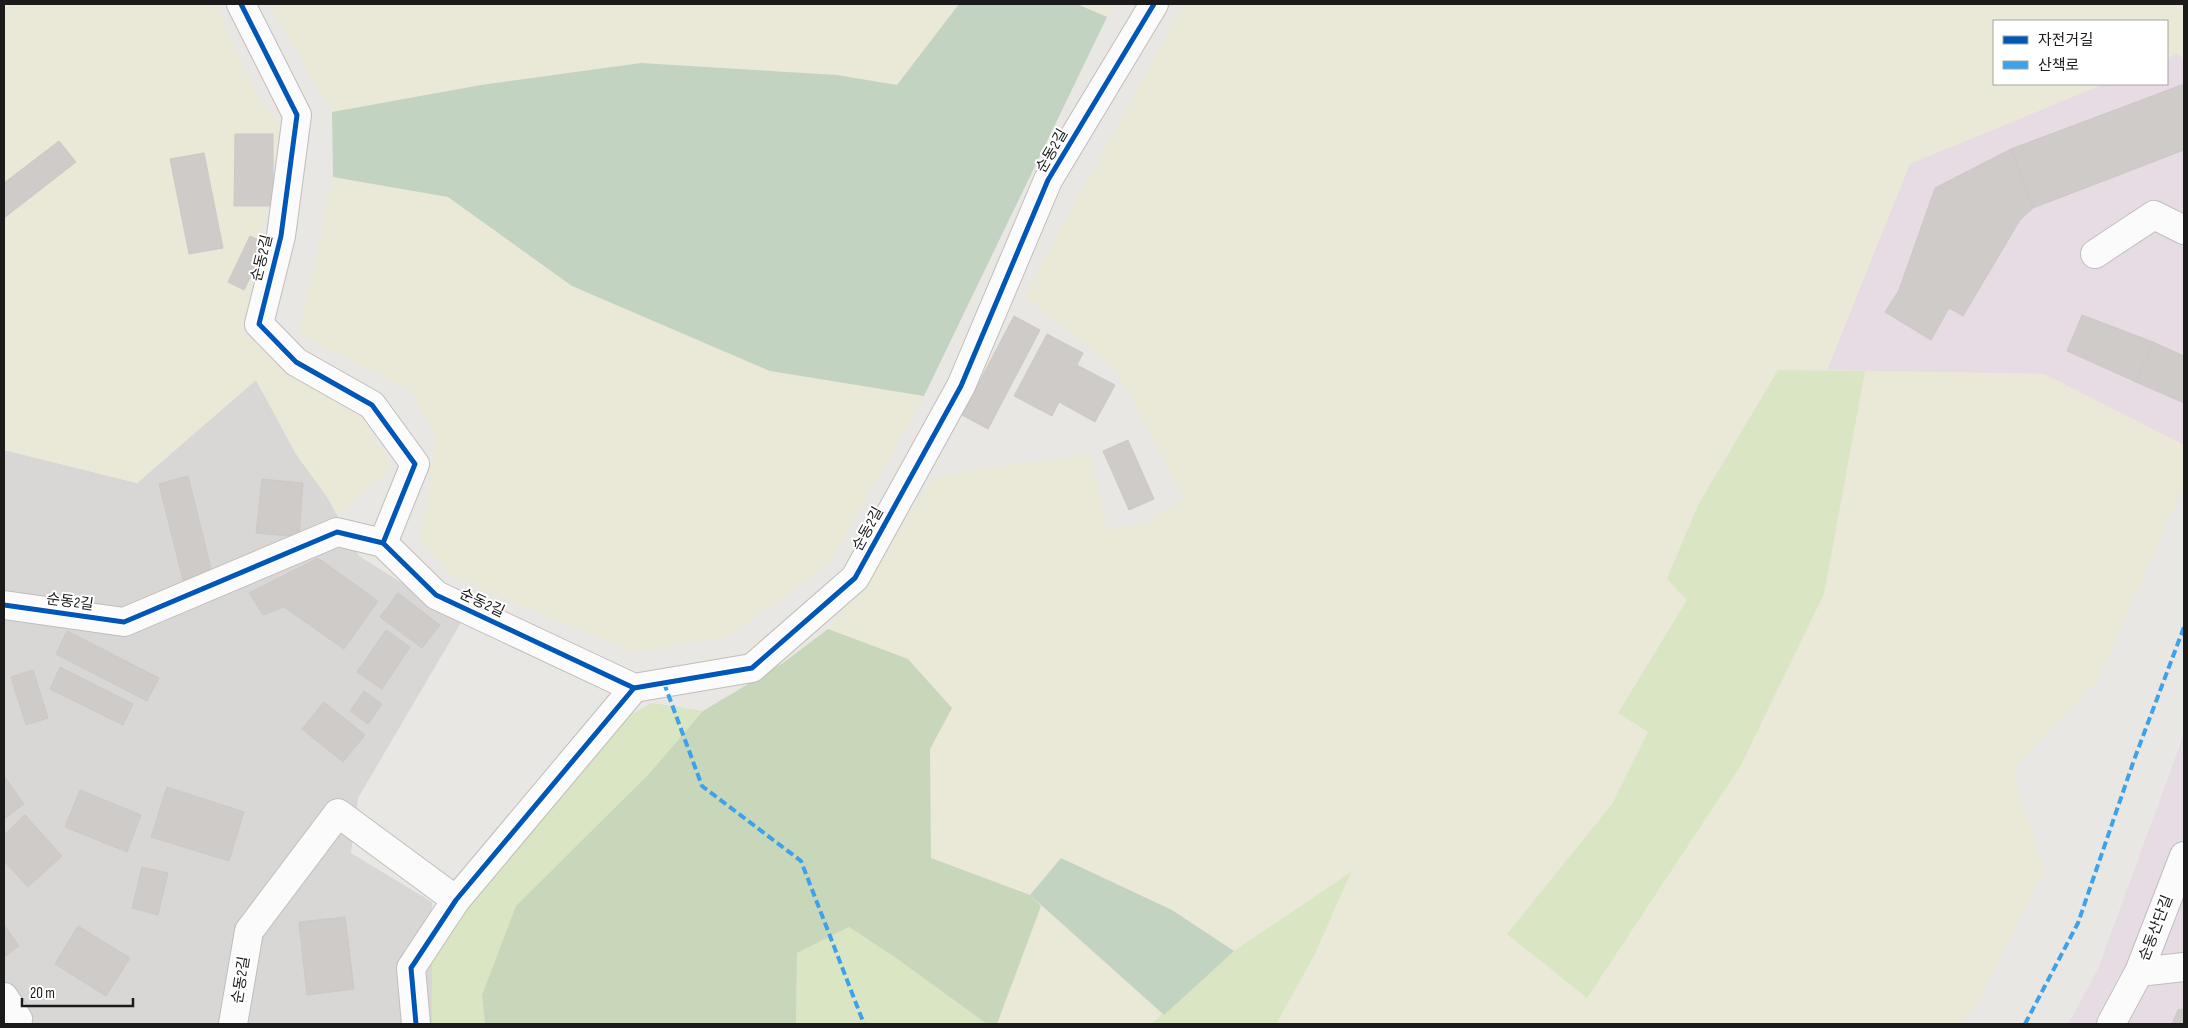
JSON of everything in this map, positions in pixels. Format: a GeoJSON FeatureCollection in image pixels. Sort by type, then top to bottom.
{"type":"FeatureCollection","features":[{"type":"Feature","properties":{"kind":"street","name":"순동2길"},"geometry":{"type":"LineString","coordinates":[[242,4],[297,115],[281,236],[259,324],[296,362],[372,405],[415,464],[383,543]]}},
{"type":"Feature","properties":{"kind":"street","name":"순동2길"},"geometry":{"type":"LineString","coordinates":[[4,605],[124,622],[337,532],[383,543],[436,595],[634,688],[752,668],[855,578],[960,386],[1048,180],[1154,4]]}},
{"type":"Feature","properties":{"kind":"street"},"geometry":{"type":"LineString","coordinates":[[2096,254],[2154,215],[2184,230]]}},
{"type":"Feature","properties":{"kind":"street"},"geometry":{"type":"LineString","coordinates":[[416,1024],[411,968],[456,900],[634,688]]}},
{"type":"Feature","properties":{"kind":"street","name":"순동2길"},"geometry":{"type":"LineString","coordinates":[[233,1024],[249,931],[338,813],[456,900]]}},
{"type":"Feature","properties":{"kind":"street","name":"순동산단길"},"geometry":{"type":"LineString","coordinates":[[2111,1024],[2139,972],[2184,856]]}},
{"type":"Feature","properties":{"kind":"street","name":"순동산단길"},"geometry":{"type":"LineString","coordinates":[[2139,972],[2184,967]]}},
{"type":"Feature","properties":{"kind":"street"},"geometry":{"type":"LineString","coordinates":[[4,997],[18,1019],[15,1024]]}},
{"type":"Feature","properties":{"kind":"shaded area"},"geometry":{"type":"Polygon","coordinates":[[[4,4],[216,4],[254,90],[281,125],[244,335],[363,419],[393,468],[337,514],[327,496],[296,454],[256,380],[137,483],[4,450],[4,4]]]}},
{"type":"Feature","properties":{"kind":"shaded area"},"geometry":{"type":"Polygon","coordinates":[[[269,4],[959,4],[897,85],[837,75],[641,63],[481,85],[332,112],[269,4]]]}},
{"type":"Feature","properties":{"kind":"shaded area"},"geometry":{"type":"Polygon","coordinates":[[[1077,4],[1117,4],[1107,17],[1077,4]]]}},
{"type":"Feature","properties":{"kind":"shaded area"},"geometry":{"type":"Polygon","coordinates":[[[1184,4],[2184,4],[2184,59],[2177,54],[2168,58],[2168,20],[1993,20],[1993,85],[2102,85],[1910,164],[1827,370],[1778,370],[1698,505],[1667,579],[1687,600],[1618,712],[1648,731],[1612,804],[1507,934],[1587,998],[1740,767],[1824,594],[1865,371],[2044,374],[2184,445],[2184,485],[2098,680],[2013,770],[2044,870],[1979,1000],[1960,1024],[1276,1024],[1314,956],[1350,873],[1234,951],[1172,910],[1061,859],[1030,895],[931,858],[930,748],[951,708],[908,659],[828,629],[935,476],[1090,453],[1107,530],[1150,521],[1183,498],[1115,368],[1024,296],[1184,4]]]}},
{"type":"Feature","properties":{"kind":"shaded area"},"geometry":{"type":"Polygon","coordinates":[[[2177,53],[2184,59],[2184,445],[2044,374],[1827,370],[1910,163],[2102,85],[2168,85],[2168,58],[2177,53]]]}},
{"type":"Feature","properties":{"kind":"shaded area"},"geometry":{"type":"Polygon","coordinates":[[[333,177],[448,197],[572,286],[770,371],[924,396],[829,565],[726,637],[633,652],[451,576],[421,541],[436,434],[411,391],[299,334],[333,177]]]}},
{"type":"Feature","properties":{"kind":"shaded area"},"geometry":{"type":"Polygon","coordinates":[[[256,380],[296,454],[327,497],[359,556],[462,621],[358,798],[351,853],[432,902],[433,1024],[4,1024],[4,450],[137,483],[256,380]]]}},
{"type":"Feature","properties":{"kind":"shaded area"},"geometry":{"type":"Polygon","coordinates":[[[2184,734],[2184,1024],[2068,1024],[2098,969],[2184,734]]]}},
{"type":"Feature","properties":{"kind":"shaded area"},"geometry":{"type":"Polygon","coordinates":[[[1041,906],[1164,1015],[1151,1024],[997,1024],[1041,906]]]}},
{"type":"Feature","properties":{"kind":"green space"},"geometry":{"type":"Polygon","coordinates":[[[959,4],[1077,4],[1107,17],[924,396],[770,371],[572,286],[448,197],[333,177],[332,112],[481,85],[641,63],[837,75],[897,85],[959,4]]]}},
{"type":"Feature","properties":{"kind":"green space"},"geometry":{"type":"Polygon","coordinates":[[[1778,370],[1865,371],[1824,594],[1740,767],[1587,998],[1507,934],[1612,804],[1648,732],[1618,713],[1687,600],[1667,579],[1698,505],[1778,370]]]}},
{"type":"Feature","properties":{"kind":"green space"},"geometry":{"type":"Polygon","coordinates":[[[828,629],[908,659],[952,708],[930,749],[931,858],[1030,895],[1041,906],[997,1024],[987,1024],[896,958],[849,927],[797,953],[796,1024],[485,1024],[482,995],[516,906],[648,775],[703,711],[783,663],[828,629]]]}},
{"type":"Feature","properties":{"kind":"green space"},"geometry":{"type":"Polygon","coordinates":[[[652,703],[703,711],[648,775],[482,995],[485,1024],[432,1024],[432,947],[630,715],[652,703]]]}},
{"type":"Feature","properties":{"kind":"green space"},"geometry":{"type":"Polygon","coordinates":[[[1061,858],[1172,910],[1234,951],[1164,1015],[1030,895],[1061,858]]]}},
{"type":"Feature","properties":{"kind":"green space"},"geometry":{"type":"Polygon","coordinates":[[[1351,872],[1314,956],[1276,1024],[1151,1024],[1234,951],[1351,872]]]}},
{"type":"Feature","properties":{"kind":"green space"},"geometry":{"type":"Polygon","coordinates":[[[849,927],[896,958],[987,1024],[796,1024],[797,953],[849,927]]]}},
{"type":"Feature","properties":{"kind":"building"},"geometry":{"type":"Polygon","coordinates":[[[2184,84],[2184,150],[2033,208],[2011,149],[2184,84]]]}},
{"type":"Feature","properties":{"kind":"building"},"geometry":{"type":"Polygon","coordinates":[[[235,134],[273,134],[273,206],[234,206],[235,134]]]}},
{"type":"Feature","properties":{"kind":"building"},"geometry":{"type":"Polygon","coordinates":[[[59,141],[76,162],[4,218],[4,183],[59,141]]]}},
{"type":"Feature","properties":{"kind":"building"},"geometry":{"type":"Polygon","coordinates":[[[2011,149],[2033,208],[2020,220],[1963,316],[1949,308],[1931,340],[1885,312],[1899,290],[1935,188],[2011,149]]]}},
{"type":"Feature","properties":{"kind":"building"},"geometry":{"type":"Polygon","coordinates":[[[204,153],[223,248],[189,254],[170,159],[204,153]]]}},
{"type":"Feature","properties":{"kind":"building"},"geometry":{"type":"Polygon","coordinates":[[[250,236],[267,244],[244,290],[228,282],[250,236]]]}},
{"type":"Feature","properties":{"kind":"building"},"geometry":{"type":"Polygon","coordinates":[[[2082,315],[2153,342],[2136,382],[2067,351],[2082,315]]]}},
{"type":"Feature","properties":{"kind":"building"},"geometry":{"type":"Polygon","coordinates":[[[1014,316],[1040,330],[988,429],[962,415],[1014,316]]]}},
{"type":"Feature","properties":{"kind":"building"},"geometry":{"type":"Polygon","coordinates":[[[1047,334],[1083,353],[1077,365],[1115,385],[1095,422],[1059,402],[1052,416],[1014,396],[1047,334]]]}},
{"type":"Feature","properties":{"kind":"building"},"geometry":{"type":"Polygon","coordinates":[[[2153,342],[2184,356],[2184,403],[2136,382],[2153,342]]]}},
{"type":"Feature","properties":{"kind":"building"},"geometry":{"type":"Polygon","coordinates":[[[1128,440],[1154,499],[1129,510],[1103,451],[1128,440]]]}},
{"type":"Feature","properties":{"kind":"building"},"geometry":{"type":"Polygon","coordinates":[[[188,476],[212,573],[183,580],[159,484],[188,476]]]}},
{"type":"Feature","properties":{"kind":"building"},"geometry":{"type":"Polygon","coordinates":[[[262,479],[303,483],[299,537],[256,533],[262,479]]]}},
{"type":"Feature","properties":{"kind":"building"},"geometry":{"type":"Polygon","coordinates":[[[318,558],[378,601],[344,649],[284,607],[263,615],[249,593],[318,558]]]}},
{"type":"Feature","properties":{"kind":"building"},"geometry":{"type":"Polygon","coordinates":[[[398,593],[440,625],[422,648],[380,617],[398,593]]]}},
{"type":"Feature","properties":{"kind":"building"},"geometry":{"type":"Polygon","coordinates":[[[386,630],[410,647],[382,689],[357,672],[386,630]]]}},
{"type":"Feature","properties":{"kind":"building"},"geometry":{"type":"Polygon","coordinates":[[[67,631],[159,678],[147,701],[56,654],[67,631]]]}},
{"type":"Feature","properties":{"kind":"building"},"geometry":{"type":"Polygon","coordinates":[[[60,667],[133,704],[123,725],[50,689],[60,667]]]}},
{"type":"Feature","properties":{"kind":"building"},"geometry":{"type":"Polygon","coordinates":[[[33,670],[48,718],[26,725],[11,677],[33,670]]]}},
{"type":"Feature","properties":{"kind":"building"},"geometry":{"type":"Polygon","coordinates":[[[364,691],[382,704],[368,724],[350,711],[364,691]]]}},
{"type":"Feature","properties":{"kind":"building"},"geometry":{"type":"Polygon","coordinates":[[[324,702],[365,735],[343,762],[302,729],[324,702]]]}},
{"type":"Feature","properties":{"kind":"building"},"geometry":{"type":"Polygon","coordinates":[[[4,776],[24,804],[4,819],[4,776]]]}},
{"type":"Feature","properties":{"kind":"building"},"geometry":{"type":"Polygon","coordinates":[[[167,787],[244,812],[229,861],[151,837],[167,787]]]}},
{"type":"Feature","properties":{"kind":"building"},"geometry":{"type":"Polygon","coordinates":[[[80,790],[141,815],[127,852],[65,827],[80,790]]]}},
{"type":"Feature","properties":{"kind":"building"},"geometry":{"type":"Polygon","coordinates":[[[25,815],[62,856],[28,887],[4,861],[4,835],[25,815]]]}},
{"type":"Feature","properties":{"kind":"building"},"geometry":{"type":"Polygon","coordinates":[[[142,867],[168,873],[158,915],[132,908],[142,867]]]}},
{"type":"Feature","properties":{"kind":"building"},"geometry":{"type":"Polygon","coordinates":[[[345,917],[354,989],[307,995],[299,922],[345,917]]]}},
{"type":"Feature","properties":{"kind":"building"},"geometry":{"type":"Polygon","coordinates":[[[4,925],[19,946],[4,957],[4,925]]]}},
{"type":"Feature","properties":{"kind":"building"},"geometry":{"type":"Polygon","coordinates":[[[78,926],[130,958],[106,996],[55,964],[78,926]]]}},
{"type":"Feature","properties":{"kind":"building"},"geometry":{"type":"Polygon","coordinates":[[[2184,1009],[2184,1024],[2172,1024],[2178,1010],[2184,1009]]]}},
{"type":"Feature","properties":{"kind":"marked path"},"geometry":{"type":"LineString","coordinates":[[2025,1024],[2078,923],[2134,760],[2184,627]]}},
{"type":"Feature","properties":{"kind":"marked path"},"geometry":{"type":"LineString","coordinates":[[664,683],[702,786],[801,861],[864,1024]]}},
{"type":"Feature","properties":{"kind":"cycle path"},"geometry":{"type":"LineString","coordinates":[[241,4],[297,115],[281,236],[259,324],[296,362],[372,405],[415,464],[383,543]]}},
{"type":"Feature","properties":{"kind":"cycle path"},"geometry":{"type":"LineString","coordinates":[[4,605],[124,622],[337,532],[383,543],[436,595],[634,688],[752,668],[855,578],[961,386],[1048,180],[1154,4]]}},
{"type":"Feature","properties":{"kind":"cycle path"},"geometry":{"type":"LineString","coordinates":[[416,1024],[411,968],[456,900],[634,688]]}}]}
